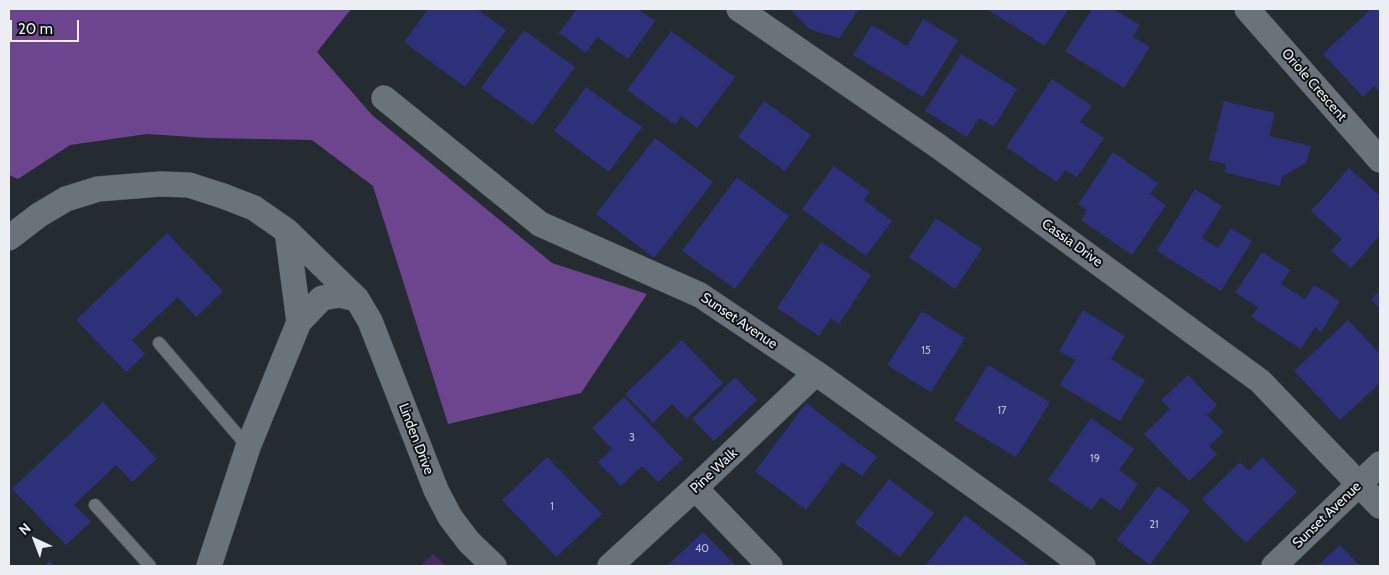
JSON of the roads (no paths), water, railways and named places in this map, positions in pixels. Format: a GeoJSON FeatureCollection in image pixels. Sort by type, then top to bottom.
{"type":"FeatureCollection","features":[{"type":"Feature","properties":{"kind":"street","name":"Cassia Drive"},"geometry":{"type":"LineString","coordinates":[[739,9],[938,146],[1260,381],[1380,506]]}},
{"type":"Feature","properties":{"kind":"street","name":"Oriole Crescent"},"geometry":{"type":"LineString","coordinates":[[1247,9],[1380,160]]}},
{"type":"Feature","properties":{"kind":"street","name":"Sunset Avenue"},"geometry":{"type":"LineString","coordinates":[[384,98],[540,224],[700,295],[816,373],[1083,566]]}},
{"type":"Feature","properties":{"kind":"street","name":"Linden Drive"},"geometry":{"type":"LineString","coordinates":[[9,238],[39,216],[66,200],[98,189],[160,184],[189,185],[254,208],[287,231],[357,300],[370,321],[436,490],[450,517],[470,542],[494,566]]}},
{"type":"Feature","properties":{"kind":"street"},"geometry":{"type":"LineString","coordinates":[[287,231],[300,322]]}},
{"type":"Feature","properties":{"kind":"street"},"geometry":{"type":"LineString","coordinates":[[209,566],[248,447],[300,322],[322,298],[340,295],[357,300]]}},
{"type":"Feature","properties":{"kind":"street","name":"Pine Walk"},"geometry":{"type":"LineString","coordinates":[[610,566],[816,373]]}},
{"type":"Feature","properties":{"kind":"street","name":"Sunset Avenue"},"geometry":{"type":"LineString","coordinates":[[1274,566],[1380,464]]}},
{"type":"Feature","properties":{"kind":"street"},"geometry":{"type":"LineString","coordinates":[[695,488],[770,566]]}},
{"type":"Feature","properties":{"kind":"lane"},"geometry":{"type":"LineString","coordinates":[[159,343],[248,447]]}},
{"type":"Feature","properties":{"kind":"lane"},"geometry":{"type":"LineString","coordinates":[[95,505],[150,566]]}}]}
